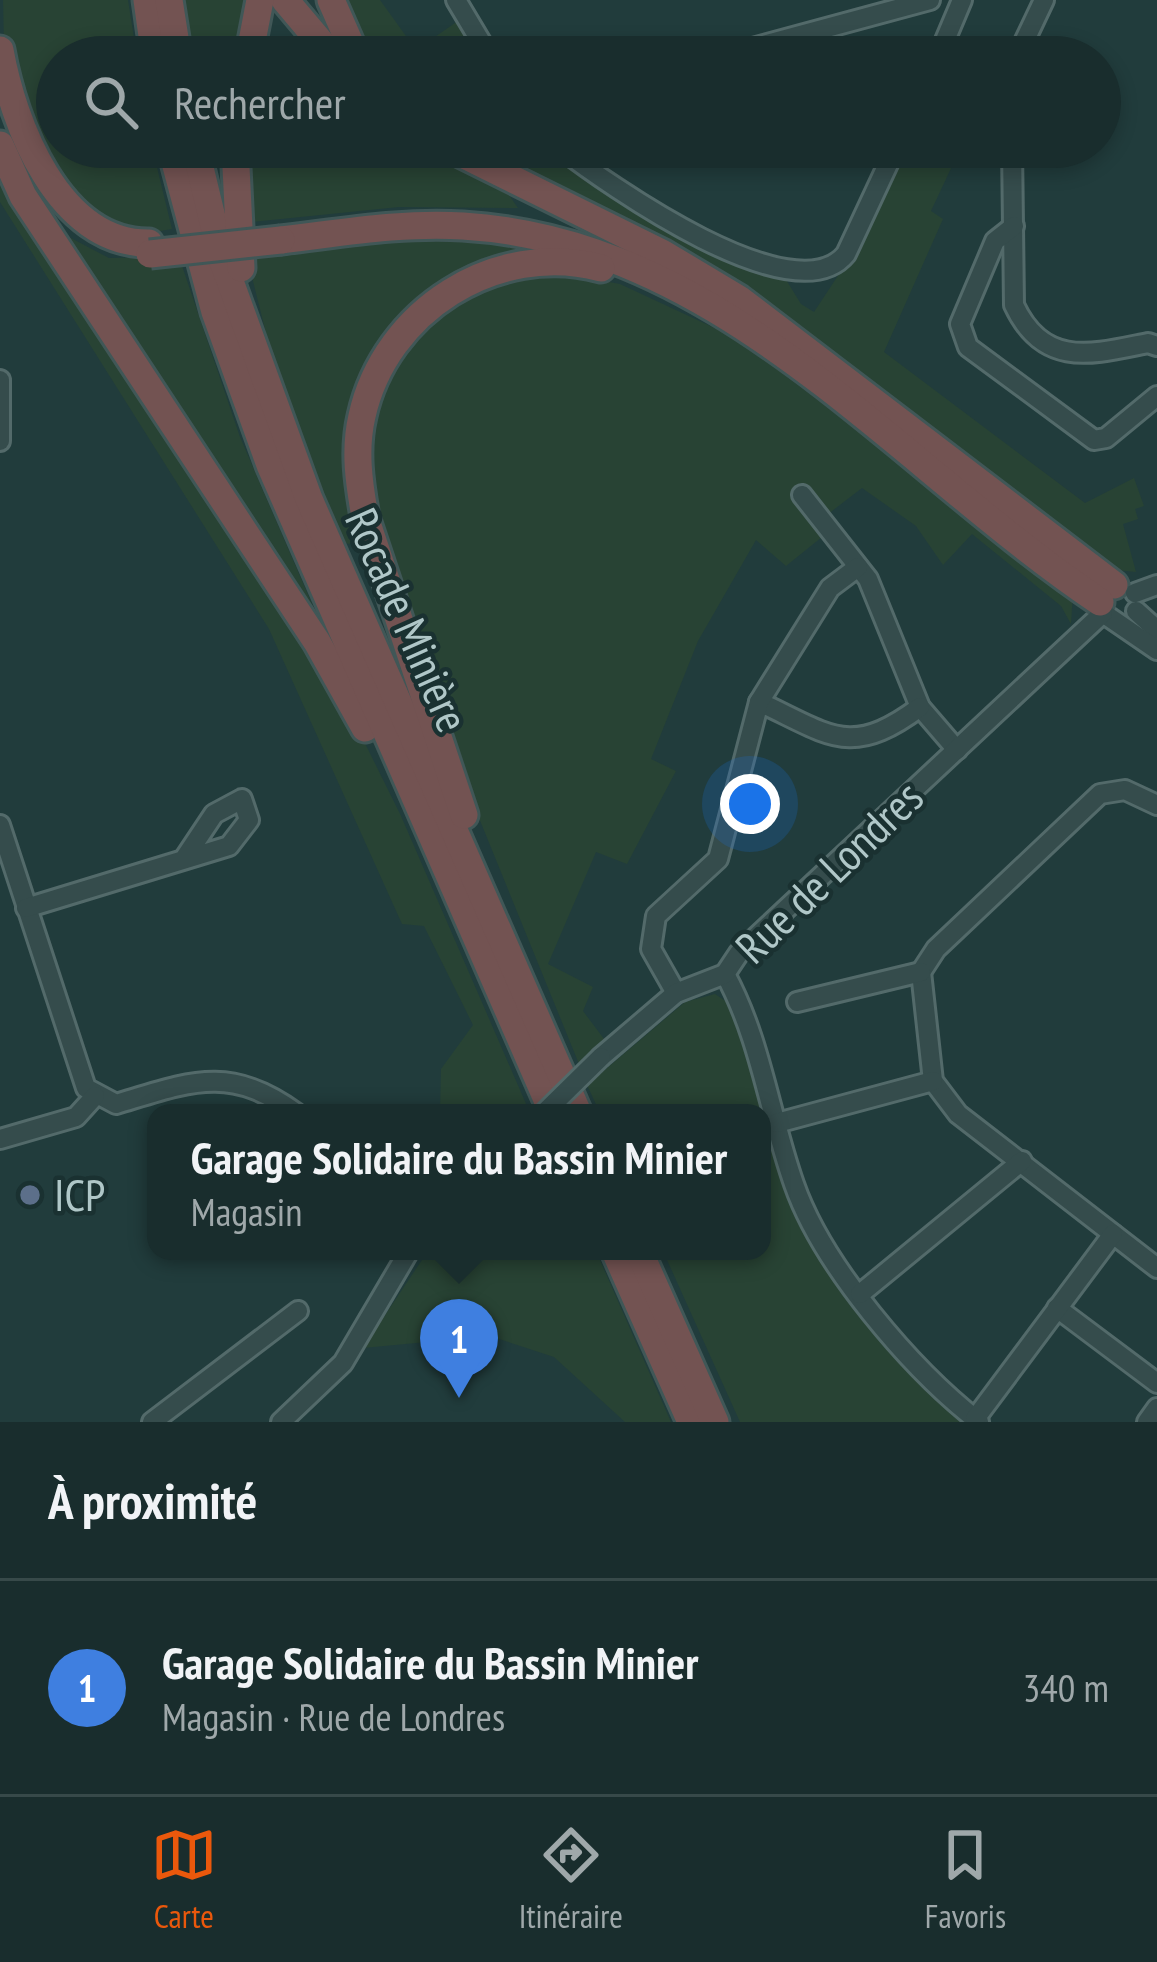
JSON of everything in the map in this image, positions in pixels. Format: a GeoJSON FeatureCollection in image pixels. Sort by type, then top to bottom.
{"type":"FeatureCollection","features":[{"type":"Feature","properties":{"kind":"highway"},"geometry":{"type":"LineString","coordinates":[[146,0],[152,36]]}},
{"type":"Feature","properties":{"kind":"highway"},"geometry":{"type":"LineString","coordinates":[[169,0],[175,36]]}},
{"type":"Feature","properties":{"kind":"highway"},"geometry":{"type":"LineString","coordinates":[[253,36],[260,0]]}},
{"type":"Feature","properties":{"kind":"highway"},"geometry":{"type":"LineString","coordinates":[[285,0],[315,36]]}},
{"type":"Feature","properties":{"kind":"highway"},"geometry":{"type":"LineString","coordinates":[[331,0],[347,36]]}},
{"type":"Feature","properties":{"kind":"highway"},"geometry":{"type":"LineString","coordinates":[[0,50],[15,110],[36,152]]}},
{"type":"Feature","properties":{"kind":"highway"},"geometry":{"type":"LineString","coordinates":[[0,145],[23,196],[317,642],[404,802],[424,823]]}},
{"type":"Feature","properties":{"kind":"highway"},"geometry":{"type":"LineString","coordinates":[[44,168],[92,224],[150,249]]}},
{"type":"Feature","properties":{"kind":"highway","name":"Rocade Minière"},"geometry":{"type":"LineString","coordinates":[[177,168],[236,376],[300,539],[544,1104]]}},
{"type":"Feature","properties":{"kind":"highway","name":"Rocade Minière"},"geometry":{"type":"LineString","coordinates":[[201,168],[238,308],[308,500],[574,1104]]}},
{"type":"Feature","properties":{"kind":"highway"},"geometry":{"type":"LineString","coordinates":[[235,168],[234,218],[244,300],[238,308]]}},
{"type":"Feature","properties":{"kind":"highway"},"geometry":{"type":"LineString","coordinates":[[491,168],[645,244],[739,299],[830,379],[1118,604]]}},
{"type":"Feature","properties":{"kind":"highway"},"geometry":{"type":"LineString","coordinates":[[20,181],[30,184],[55,214],[94,245],[119,254],[466,212],[555,223],[645,244]]}},
{"type":"Feature","properties":{"kind":"highway"},"geometry":{"type":"LineString","coordinates":[[280,234],[417,226],[514,232],[592,250],[697,296],[830,379]]}},
{"type":"Feature","properties":{"kind":"highway"},"geometry":{"type":"LineString","coordinates":[[487,905],[489,882],[365,517],[358,447],[370,388],[397,339],[432,304],[453,289],[510,266],[592,266],[697,296]]}},
{"type":"Feature","properties":{"kind":"highway"},"geometry":{"type":"LineString","coordinates":[[619,1260],[691,1422]]}},
{"type":"Feature","properties":{"kind":"highway"},"geometry":{"type":"LineString","coordinates":[[644,1260],[715,1422]]}},
{"type":"Feature","properties":{"kind":"street"},"geometry":{"type":"LineString","coordinates":[[456,0],[477,36]]}},
{"type":"Feature","properties":{"kind":"street"},"geometry":{"type":"LineString","coordinates":[[797,36],[930,0]]}},
{"type":"Feature","properties":{"kind":"street"},"geometry":{"type":"LineString","coordinates":[[947,36],[962,0]]}},
{"type":"Feature","properties":{"kind":"street"},"geometry":{"type":"LineString","coordinates":[[1027,36],[1044,0]]}},
{"type":"Feature","properties":{"kind":"street"},"geometry":{"type":"LineString","coordinates":[[589,168],[627,194],[763,266],[793,273],[826,272],[846,254],[886,168]]}},
{"type":"Feature","properties":{"kind":"street"},"geometry":{"type":"LineString","coordinates":[[1013,168],[1014,305],[1021,320],[1065,354],[1079,357],[1148,343],[1157,346]]}},
{"type":"Feature","properties":{"kind":"street"},"geometry":{"type":"LineString","coordinates":[[1014,226],[995,241],[960,324],[968,347],[1094,440],[1106,438],[1157,396]]}},
{"type":"Feature","properties":{"kind":"street"},"geometry":{"type":"LineString","coordinates":[[0,380],[0,440]]}},
{"type":"Feature","properties":{"kind":"street"},"geometry":{"type":"LineString","coordinates":[[802,494],[858,567],[920,707],[957,750]]}},
{"type":"Feature","properties":{"kind":"street"},"geometry":{"type":"LineString","coordinates":[[676,993],[651,949],[651,927],[663,908],[718,859],[759,702],[830,588],[858,567]]}},
{"type":"Feature","properties":{"kind":"street","name":"Rue de Londres"},"geometry":{"type":"LineString","coordinates":[[557,1104],[601,1057],[676,993],[724,974],[739,953],[1118,604],[1157,585]]}},
{"type":"Feature","properties":{"kind":"street"},"geometry":{"type":"LineString","coordinates":[[1118,604],[1157,631]]}},
{"type":"Feature","properties":{"kind":"street"},"geometry":{"type":"LineString","coordinates":[[1118,604],[1157,650]]}},
{"type":"Feature","properties":{"kind":"street"},"geometry":{"type":"LineString","coordinates":[[759,702],[848,741],[878,733],[920,707]]}},
{"type":"Feature","properties":{"kind":"street"},"geometry":{"type":"LineString","coordinates":[[1157,805],[1126,790],[1100,794],[936,950],[921,972],[933,1081],[958,1114],[1157,1268]]}},
{"type":"Feature","properties":{"kind":"street"},"geometry":{"type":"LineString","coordinates":[[26,908],[184,859],[237,841],[249,820],[242,799],[214,814],[184,859]]}},
{"type":"Feature","properties":{"kind":"street"},"geometry":{"type":"LineString","coordinates":[[0,825],[80,1078],[95,1096],[116,1104],[214,1079],[244,1082],[281,1104]]}},
{"type":"Feature","properties":{"kind":"street"},"geometry":{"type":"LineString","coordinates":[[797,1002],[921,972]]}},
{"type":"Feature","properties":{"kind":"street"},"geometry":{"type":"LineString","coordinates":[[724,974],[749,1024],[804,1208],[860,1294],[911,1357],[977,1420],[1113,1234]]}},
{"type":"Feature","properties":{"kind":"street"},"geometry":{"type":"LineString","coordinates":[[777,1123],[933,1081]]}},
{"type":"Feature","properties":{"kind":"street"},"geometry":{"type":"LineString","coordinates":[[0,1139],[76,1117],[95,1096]]}},
{"type":"Feature","properties":{"kind":"street"},"geometry":{"type":"LineString","coordinates":[[860,1294],[1022,1161]]}},
{"type":"Feature","properties":{"kind":"street"},"geometry":{"type":"LineString","coordinates":[[281,1422],[343,1363],[404,1260]]}},
{"type":"Feature","properties":{"kind":"street"},"geometry":{"type":"LineString","coordinates":[[1057,1308],[1157,1383]]}},
{"type":"Feature","properties":{"kind":"street"},"geometry":{"type":"LineString","coordinates":[[152,1422],[298,1311]]}},
{"type":"Feature","properties":{"kind":"street"},"geometry":{"type":"LineString","coordinates":[[1147,1422],[1157,1408]]}},
{"type":"Feature","properties":{"kind":"green space"},"geometry":{"type":"Polygon","coordinates":[[[3,0],[128,0],[134,36],[36,36],[36,134],[4,45],[3,0]]]}},
{"type":"Feature","properties":{"kind":"green space"},"geometry":{"type":"Polygon","coordinates":[[[184,0],[253,0],[247,36],[190,36],[184,0]]]}},
{"type":"Feature","properties":{"kind":"green space"},"geometry":{"type":"Polygon","coordinates":[[[338,0],[380,0],[406,36],[355,36],[338,0]]]}},
{"type":"Feature","properties":{"kind":"green space"},"geometry":{"type":"Polygon","coordinates":[[[458,21],[467,36],[436,36],[458,21]]]}},
{"type":"Feature","properties":{"kind":"green space"},"geometry":{"type":"Polygon","coordinates":[[[0,164],[351,715],[401,816],[526,1104],[440,1104],[441,1069],[473,1025],[424,926],[402,924],[269,629],[0,202],[0,164]]]}},
{"type":"Feature","properties":{"kind":"green space"},"geometry":{"type":"Polygon","coordinates":[[[49,168],[157,168],[172,229],[137,235],[115,230],[49,168]]]}},
{"type":"Feature","properties":{"kind":"green space"},"geometry":{"type":"Polygon","coordinates":[[[243,168],[470,168],[504,188],[518,208],[399,207],[243,223],[243,168]]]}},
{"type":"Feature","properties":{"kind":"green space"},"geometry":{"type":"Polygon","coordinates":[[[504,168],[577,168],[785,278],[801,304],[814,312],[847,262],[892,168],[951,168],[931,211],[943,219],[884,352],[1085,503],[1134,478],[1144,506],[1135,509],[1138,519],[1123,524],[1136,572],[1116,570],[725,275],[504,168]]]}},
{"type":"Feature","properties":{"kind":"green space"},"geometry":{"type":"Polygon","coordinates":[[[388,232],[517,238],[534,252],[498,264],[359,384],[346,423],[364,534],[349,544],[339,541],[279,385],[245,249],[388,232]]]}},
{"type":"Feature","properties":{"kind":"green space"},"geometry":{"type":"Polygon","coordinates":[[[65,235],[109,258],[179,257],[240,437],[325,634],[62,238],[65,235]]]}},
{"type":"Feature","properties":{"kind":"green space"},"geometry":{"type":"Polygon","coordinates":[[[543,270],[620,284],[736,338],[1073,593],[1071,624],[1061,606],[972,534],[943,565],[916,526],[862,488],[819,521],[827,533],[786,566],[756,540],[698,641],[651,759],[676,771],[627,864],[596,852],[548,964],[593,987],[583,1011],[604,1039],[579,1064],[431,700],[366,488],[371,413],[399,350],[478,285],[543,270]]]}},
{"type":"Feature","properties":{"kind":"green space"},"geometry":{"type":"Polygon","coordinates":[[[715,994],[730,1004],[763,1104],[596,1104],[587,1085],[685,1002],[715,994]]]}},
{"type":"Feature","properties":{"kind":"green space"},"geometry":{"type":"Polygon","coordinates":[[[771,1129],[796,1213],[826,1261],[968,1422],[740,1422],[667,1260],[771,1260],[771,1129]]]}},
{"type":"Feature","properties":{"kind":"green space"},"geometry":{"type":"Polygon","coordinates":[[[422,1260],[600,1260],[671,1422],[625,1422],[554,1357],[490,1336],[363,1348],[422,1260]]]}},
{"type":"Feature","properties":{"kind":"place","name":"ICP"},"geometry":{"type":"Point","coordinates":[30,1195]}},
{"type":"Feature","properties":{"kind":"place","name":"Garage Solidaire du Bassin Minier"},"geometry":{"type":"Point","coordinates":[459,1398]}}]}
